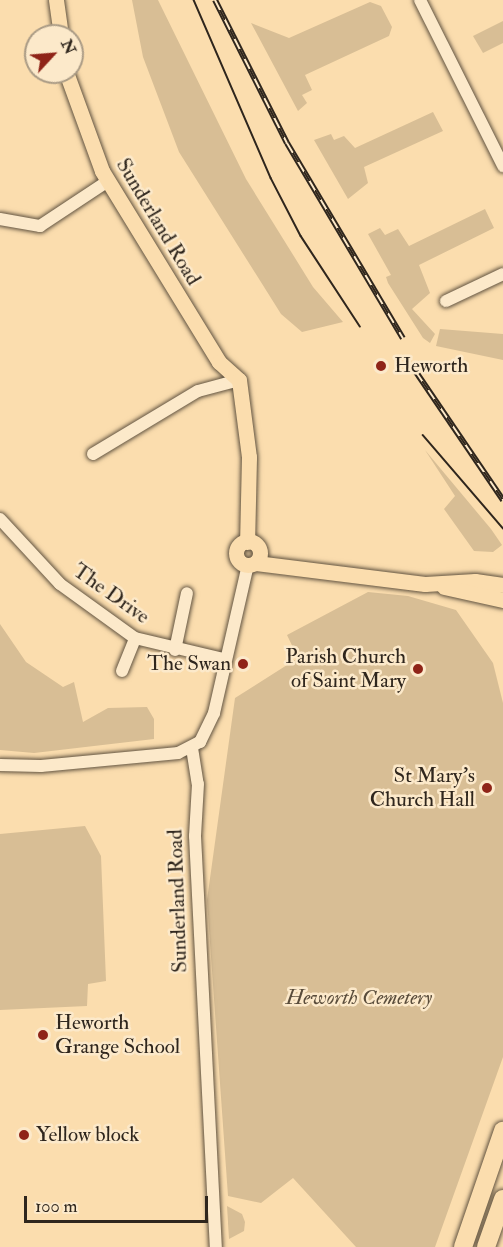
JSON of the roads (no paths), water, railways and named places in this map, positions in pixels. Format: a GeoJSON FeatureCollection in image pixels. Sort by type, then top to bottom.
{"type":"FeatureCollection","features":[{"type":"Feature","properties":{"kind":"highway"},"geometry":{"type":"LineString","coordinates":[[463,1247],[503,1131]]}},
{"type":"Feature","properties":{"kind":"highway"},"geometry":{"type":"LineString","coordinates":[[486,1247],[503,1200]]}},
{"type":"Feature","properties":{"kind":"main road"},"geometry":{"type":"LineString","coordinates":[[56,0],[59,24]]}},
{"type":"Feature","properties":{"kind":"main road","name":"Sunderland Road"},"geometry":{"type":"LineString","coordinates":[[71,84],[108,182],[219,362],[239,380]]}},
{"type":"Feature","properties":{"kind":"main road"},"geometry":{"type":"LineString","coordinates":[[239,380],[249,458],[253,555],[325,573],[436,584],[503,600]]}},
{"type":"Feature","properties":{"kind":"main road"},"geometry":{"type":"LineString","coordinates":[[485,582],[503,575]]}},
{"type":"Feature","properties":{"kind":"main road"},"geometry":{"type":"LineString","coordinates":[[436,584],[485,582],[503,585]]}},
{"type":"Feature","properties":{"kind":"street"},"geometry":{"type":"LineString","coordinates":[[420,0],[503,166]]}},
{"type":"Feature","properties":{"kind":"street"},"geometry":{"type":"LineString","coordinates":[[0,219],[40,226],[108,182]]}},
{"type":"Feature","properties":{"kind":"street"},"geometry":{"type":"LineString","coordinates":[[446,300],[503,274]]}},
{"type":"Feature","properties":{"kind":"street"},"geometry":{"type":"LineString","coordinates":[[93,454],[198,391],[239,380]]}},
{"type":"Feature","properties":{"kind":"street","name":"The Drive"},"geometry":{"type":"LineString","coordinates":[[0,519],[60,584],[135,638],[175,650],[223,659]]}},
{"type":"Feature","properties":{"kind":"street"},"geometry":{"type":"LineString","coordinates":[[0,765],[41,766],[178,753],[192,748],[209,729],[223,659],[253,555]]}},
{"type":"Feature","properties":{"kind":"street"},"geometry":{"type":"LineString","coordinates":[[175,650],[187,593]]}},
{"type":"Feature","properties":{"kind":"street"},"geometry":{"type":"LineString","coordinates":[[122,671],[135,638]]}},
{"type":"Feature","properties":{"kind":"street","name":"Sunderland Road"},"geometry":{"type":"LineString","coordinates":[[192,748],[198,784],[197,870],[216,1247]]}},
{"type":"Feature","properties":{"kind":"tram line"},"geometry":{"type":"LineString","coordinates":[[194,0],[271,178],[301,236],[360,326]]}},
{"type":"Feature","properties":{"kind":"tram line"},"geometry":{"type":"LineString","coordinates":[[423,435],[503,528]]}},
{"type":"Feature","properties":{"kind":"railway"},"geometry":{"type":"LineString","coordinates":[[215,0],[287,143],[403,338]]}},
{"type":"Feature","properties":{"kind":"railway"},"geometry":{"type":"LineString","coordinates":[[416,372],[503,500]]}},
{"type":"Feature","properties":{"kind":"place","name":"Heworth"},"geometry":{"type":"Point","coordinates":[381,366]}},
{"type":"Feature","properties":{"kind":"place","name":"The Swan"},"geometry":{"type":"Point","coordinates":[243,664]}},
{"type":"Feature","properties":{"kind":"place","name":"Parish Church of Saint Mary"},"geometry":{"type":"Point","coordinates":[418,669]}},
{"type":"Feature","properties":{"kind":"place","name":"St Mary's Church Hall"},"geometry":{"type":"Point","coordinates":[487,788]}},
{"type":"Feature","properties":{"kind":"place","name":"Heworth Grange School"},"geometry":{"type":"Point","coordinates":[43,1035]}},
{"type":"Feature","properties":{"kind":"place","name":"Yellow block"},"geometry":{"type":"Point","coordinates":[24,1135]}},
{"type":"Feature","properties":{"kind":"park label","name":"Heworth Cemetery"},"geometry":{"type":"Point","coordinates":[359,998]}}]}
